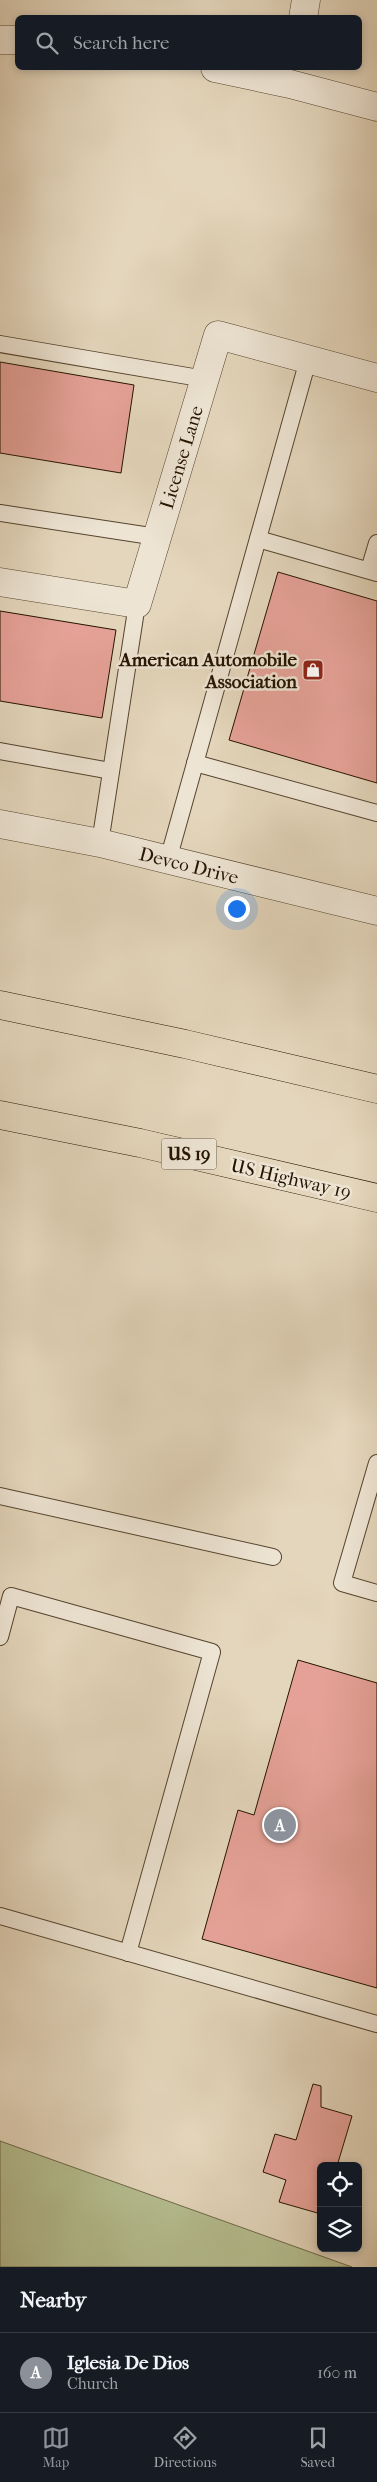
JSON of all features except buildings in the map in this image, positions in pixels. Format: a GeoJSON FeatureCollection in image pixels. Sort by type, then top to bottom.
{"type":"FeatureCollection","features":[{"type":"Feature","properties":{"kind":"highway"},"geometry":{"type":"LineString","coordinates":[[0,1005],[185,1044],[377,1089]]}},
{"type":"Feature","properties":{"kind":"highway","name":"US Highway 19"},"geometry":{"type":"LineString","coordinates":[[0,1115],[140,1143],[377,1198]]}},
{"type":"Feature","properties":{"kind":"street"},"geometry":{"type":"LineString","coordinates":[[303,15],[306,0]]}},
{"type":"Feature","properties":{"kind":"street"},"geometry":{"type":"LineString","coordinates":[[0,40],[15,40]]}},
{"type":"Feature","properties":{"kind":"street"},"geometry":{"type":"LineString","coordinates":[[234,70],[292,76],[377,107]]}},
{"type":"Feature","properties":{"kind":"street","name":"License Lane"},"geometry":{"type":"LineString","coordinates":[[138,604],[218,335],[377,378]]}},
{"type":"Feature","properties":{"kind":"street"},"geometry":{"type":"LineString","coordinates":[[0,582],[138,604]]}},
{"type":"Feature","properties":{"kind":"street","name":"Devco Drive"},"geometry":{"type":"LineString","coordinates":[[0,824],[100,843],[377,911]]}},
{"type":"Feature","properties":{"kind":"lane"},"geometry":{"type":"LineString","coordinates":[[0,344],[205,378]]}},
{"type":"Feature","properties":{"kind":"lane"},"geometry":{"type":"LineString","coordinates":[[168,860],[308,360]]}},
{"type":"Feature","properties":{"kind":"lane"},"geometry":{"type":"LineString","coordinates":[[0,512],[157,537]]}},
{"type":"Feature","properties":{"kind":"lane"},"geometry":{"type":"LineString","coordinates":[[258,540],[373,571],[377,543]]}},
{"type":"Feature","properties":{"kind":"lane"},"geometry":{"type":"LineString","coordinates":[[100,843],[138,604]]}},
{"type":"Feature","properties":{"kind":"lane"},"geometry":{"type":"LineString","coordinates":[[0,751],[111,771]]}},
{"type":"Feature","properties":{"kind":"lane"},"geometry":{"type":"LineString","coordinates":[[195,763],[377,813]]}},
{"type":"Feature","properties":{"kind":"lane"},"geometry":{"type":"LineString","coordinates":[[377,1463],[342,1583],[377,1593]]}},
{"type":"Feature","properties":{"kind":"lane"},"geometry":{"type":"LineString","coordinates":[[0,1496],[273,1557]]}},
{"type":"Feature","properties":{"kind":"lane"},"geometry":{"type":"LineString","coordinates":[[0,1637],[11,1596],[212,1652],[128,1953]]}},
{"type":"Feature","properties":{"kind":"lane"},"geometry":{"type":"LineString","coordinates":[[0,1916],[377,2024]]}},
{"type":"Feature","properties":{"kind":"green space"},"geometry":{"type":"Polygon","coordinates":[[[0,2141],[352,2267],[0,2267],[0,2141]]]}},
{"type":"Feature","properties":{"kind":"place","name":"American Automobile Association"},"geometry":{"type":"Point","coordinates":[313,670]}},
{"type":"Feature","properties":{"kind":"place","name":"Iglesia De Dios"},"geometry":{"type":"Point","coordinates":[280,1825]}}]}
